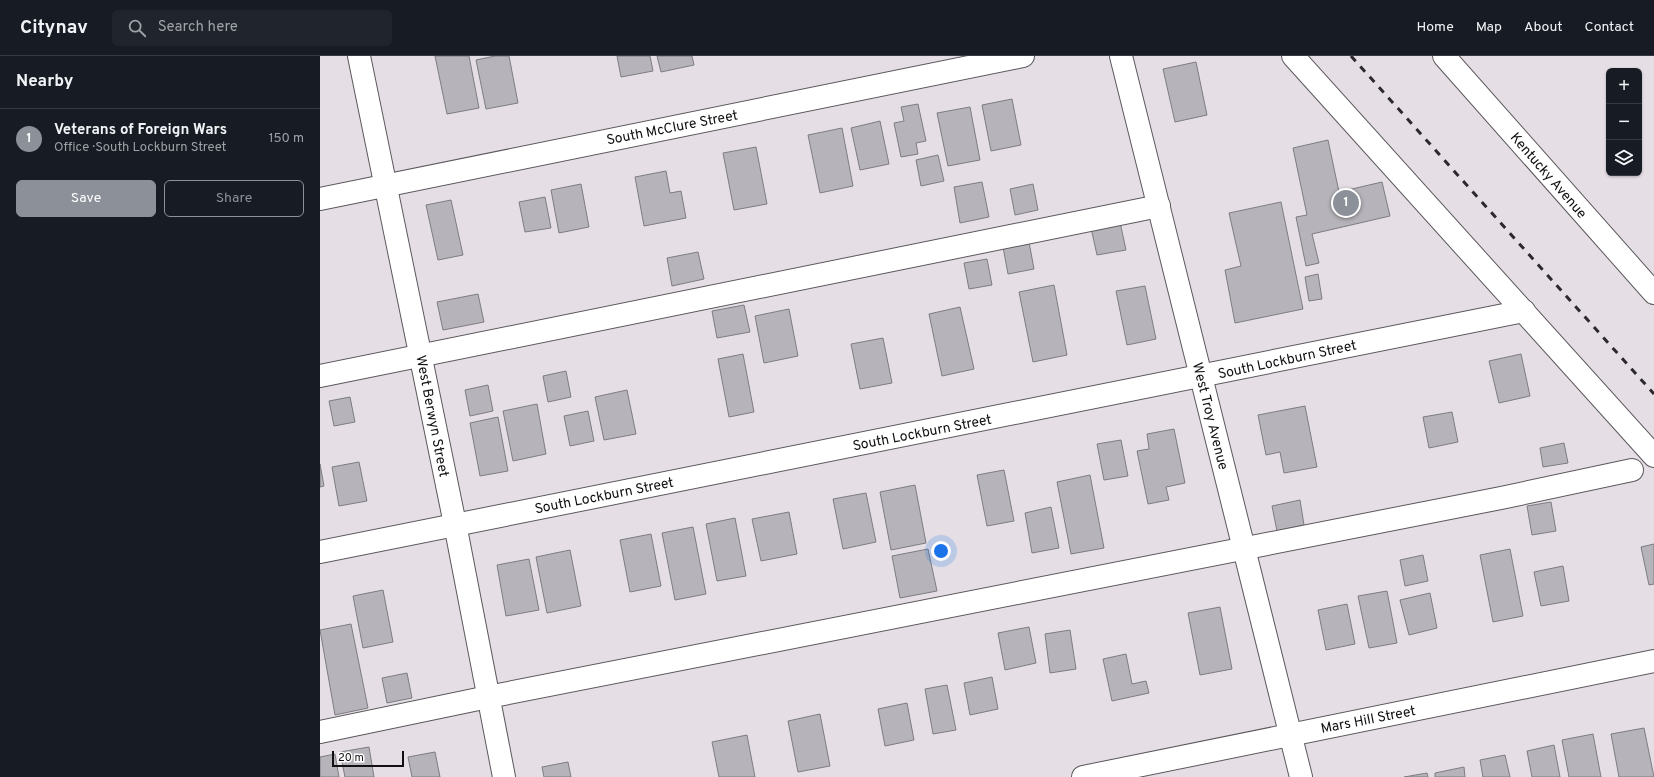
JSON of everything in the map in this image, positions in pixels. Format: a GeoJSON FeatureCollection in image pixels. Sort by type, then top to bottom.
{"type":"FeatureCollection","features":[{"type":"Feature","properties":{"kind":"street","name":"West Berwyn Street"},"geometry":{"type":"LineString","coordinates":[[359,56],[455,524],[504,777]]}},
{"type":"Feature","properties":{"kind":"street","name":"South McClure Street"},"geometry":{"type":"LineString","coordinates":[[320,199],[1023,56]]}},
{"type":"Feature","properties":{"kind":"street","name":"West Troy Avenue"},"geometry":{"type":"LineString","coordinates":[[1121,56],[1301,777]]}},
{"type":"Feature","properties":{"kind":"street"},"geometry":{"type":"LineString","coordinates":[[1293,56],[1654,456]]}},
{"type":"Feature","properties":{"kind":"street","name":"Kentucky Avenue"},"geometry":{"type":"LineString","coordinates":[[1444,56],[1653,291]]}},
{"type":"Feature","properties":{"kind":"street"},"geometry":{"type":"LineString","coordinates":[[320,376],[1159,206]]}},
{"type":"Feature","properties":{"kind":"street","name":"South Lockburn Street"},"geometry":{"type":"LineString","coordinates":[[320,552],[1202,377],[1524,311]]}},
{"type":"Feature","properties":{"kind":"street"},"geometry":{"type":"LineString","coordinates":[[320,732],[488,697],[1501,498],[1632,470]]}},
{"type":"Feature","properties":{"kind":"street","name":"Mars Hill Street"},"geometry":{"type":"LineString","coordinates":[[1083,777],[1654,661]]}},
{"type":"Feature","properties":{"kind":"building"},"geometry":{"type":"Polygon","coordinates":[[[435,56],[469,56],[479,108],[447,114],[435,56]]]}},
{"type":"Feature","properties":{"kind":"building"},"geometry":{"type":"Polygon","coordinates":[[[495,56],[509,56],[518,103],[486,109],[476,60],[495,56]]]}},
{"type":"Feature","properties":{"kind":"building"},"geometry":{"type":"Polygon","coordinates":[[[617,56],[650,56],[653,71],[621,77],[617,56]]]}},
{"type":"Feature","properties":{"kind":"building"},"geometry":{"type":"Polygon","coordinates":[[[657,56],[692,56],[694,65],[661,72],[657,56]]]}},
{"type":"Feature","properties":{"kind":"building"},"geometry":{"type":"Polygon","coordinates":[[[1196,62],[1207,115],[1175,122],[1163,69],[1196,62]]]}},
{"type":"Feature","properties":{"kind":"building"},"geometry":{"type":"Polygon","coordinates":[[[1012,99],[1021,145],[991,151],[982,105],[1012,99]]]}},
{"type":"Feature","properties":{"kind":"building"},"geometry":{"type":"Polygon","coordinates":[[[918,104],[926,141],[916,143],[918,154],[901,157],[894,123],[904,121],[901,107],[918,104]]]}},
{"type":"Feature","properties":{"kind":"building"},"geometry":{"type":"Polygon","coordinates":[[[970,107],[980,160],[948,166],[937,113],[970,107]]]}},
{"type":"Feature","properties":{"kind":"building"},"geometry":{"type":"Polygon","coordinates":[[[880,121],[889,164],[860,170],[851,128],[880,121]]]}},
{"type":"Feature","properties":{"kind":"building"},"geometry":{"type":"Polygon","coordinates":[[[842,128],[853,186],[820,193],[808,135],[842,128]]]}},
{"type":"Feature","properties":{"kind":"building"},"geometry":{"type":"Polygon","coordinates":[[[1328,140],[1339,192],[1382,182],[1390,216],[1312,234],[1319,263],[1306,266],[1296,217],[1307,215],[1293,148],[1328,140]]]}},
{"type":"Feature","properties":{"kind":"building"},"geometry":{"type":"Polygon","coordinates":[[[756,147],[767,204],[734,210],[723,153],[756,147]]]}},
{"type":"Feature","properties":{"kind":"building"},"geometry":{"type":"Polygon","coordinates":[[[938,155],[944,181],[921,186],[916,160],[938,155]]]}},
{"type":"Feature","properties":{"kind":"building"},"geometry":{"type":"Polygon","coordinates":[[[666,171],[670,193],[681,191],[686,218],[644,226],[635,177],[666,171]]]}},
{"type":"Feature","properties":{"kind":"building"},"geometry":{"type":"Polygon","coordinates":[[[982,182],[989,217],[960,223],[954,187],[982,182]]]}},
{"type":"Feature","properties":{"kind":"building"},"geometry":{"type":"Polygon","coordinates":[[[581,184],[589,227],[559,233],[551,190],[581,184]]]}},
{"type":"Feature","properties":{"kind":"building"},"geometry":{"type":"Polygon","coordinates":[[[1033,184],[1038,210],[1015,215],[1010,189],[1033,184]]]}},
{"type":"Feature","properties":{"kind":"building"},"geometry":{"type":"Polygon","coordinates":[[[545,197],[551,228],[525,232],[519,202],[545,197]]]}},
{"type":"Feature","properties":{"kind":"building"},"geometry":{"type":"Polygon","coordinates":[[[451,200],[463,255],[438,260],[426,205],[451,200]]]}},
{"type":"Feature","properties":{"kind":"building"},"geometry":{"type":"Polygon","coordinates":[[[1281,202],[1303,309],[1235,323],[1225,270],[1241,266],[1229,213],[1281,202]]]}},
{"type":"Feature","properties":{"kind":"building"},"geometry":{"type":"Polygon","coordinates":[[[1120,222],[1126,250],[1097,255],[1091,228],[1120,222]]]}},
{"type":"Feature","properties":{"kind":"building"},"geometry":{"type":"Polygon","coordinates":[[[1029,242],[1034,269],[1008,274],[1003,247],[1029,242]]]}},
{"type":"Feature","properties":{"kind":"building"},"geometry":{"type":"Polygon","coordinates":[[[698,252],[704,279],[672,286],[667,258],[698,252]]]}},
{"type":"Feature","properties":{"kind":"building"},"geometry":{"type":"Polygon","coordinates":[[[987,259],[992,285],[969,289],[964,263],[987,259]]]}},
{"type":"Feature","properties":{"kind":"building"},"geometry":{"type":"Polygon","coordinates":[[[1318,274],[1322,299],[1309,301],[1305,277],[1318,274]]]}},
{"type":"Feature","properties":{"kind":"building"},"geometry":{"type":"Polygon","coordinates":[[[1054,285],[1067,355],[1033,362],[1019,292],[1054,285]]]}},
{"type":"Feature","properties":{"kind":"building"},"geometry":{"type":"Polygon","coordinates":[[[1145,286],[1156,339],[1127,345],[1116,291],[1145,286]]]}},
{"type":"Feature","properties":{"kind":"building"},"geometry":{"type":"Polygon","coordinates":[[[478,294],[484,322],[443,330],[437,302],[478,294]]]}},
{"type":"Feature","properties":{"kind":"building"},"geometry":{"type":"Polygon","coordinates":[[[744,305],[750,332],[717,338],[712,311],[744,305]]]}},
{"type":"Feature","properties":{"kind":"building"},"geometry":{"type":"Polygon","coordinates":[[[960,307],[974,369],[942,376],[929,314],[960,307]]]}},
{"type":"Feature","properties":{"kind":"building"},"geometry":{"type":"Polygon","coordinates":[[[789,309],[798,356],[764,363],[755,316],[789,309]]]}},
{"type":"Feature","properties":{"kind":"building"},"geometry":{"type":"Polygon","coordinates":[[[883,338],[892,383],[860,389],[851,344],[883,338]]]}},
{"type":"Feature","properties":{"kind":"building"},"geometry":{"type":"Polygon","coordinates":[[[743,354],[754,412],[729,417],[718,359],[743,354]]]}},
{"type":"Feature","properties":{"kind":"building"},"geometry":{"type":"Polygon","coordinates":[[[1521,354],[1530,396],[1499,403],[1489,361],[1521,354]]]}},
{"type":"Feature","properties":{"kind":"building"},"geometry":{"type":"Polygon","coordinates":[[[566,371],[571,397],[548,402],[543,376],[566,371]]]}},
{"type":"Feature","properties":{"kind":"building"},"geometry":{"type":"Polygon","coordinates":[[[488,385],[493,411],[470,416],[465,390],[488,385]]]}},
{"type":"Feature","properties":{"kind":"building"},"geometry":{"type":"Polygon","coordinates":[[[627,390],[636,434],[604,440],[595,397],[627,390]]]}},
{"type":"Feature","properties":{"kind":"building"},"geometry":{"type":"Polygon","coordinates":[[[350,397],[355,422],[334,426],[329,401],[350,397]]]}},
{"type":"Feature","properties":{"kind":"building"},"geometry":{"type":"Polygon","coordinates":[[[537,404],[546,454],[513,461],[503,411],[537,404]]]}},
{"type":"Feature","properties":{"kind":"building"},"geometry":{"type":"Polygon","coordinates":[[[1305,406],[1317,467],[1284,473],[1280,452],[1266,455],[1258,415],[1305,406]]]}},
{"type":"Feature","properties":{"kind":"building"},"geometry":{"type":"Polygon","coordinates":[[[588,411],[594,441],[570,446],[564,416],[588,411]]]}},
{"type":"Feature","properties":{"kind":"building"},"geometry":{"type":"Polygon","coordinates":[[[1452,412],[1458,442],[1429,448],[1423,417],[1452,412]]]}},
{"type":"Feature","properties":{"kind":"building"},"geometry":{"type":"Polygon","coordinates":[[[498,417],[508,471],[480,476],[470,423],[498,417]]]}},
{"type":"Feature","properties":{"kind":"building"},"geometry":{"type":"Polygon","coordinates":[[[1174,429],[1185,483],[1166,487],[1169,500],[1148,504],[1137,451],[1149,449],[1147,434],[1174,429]]]}},
{"type":"Feature","properties":{"kind":"building"},"geometry":{"type":"Polygon","coordinates":[[[1121,440],[1128,476],[1104,480],[1097,444],[1121,440]]]}},
{"type":"Feature","properties":{"kind":"building"},"geometry":{"type":"Polygon","coordinates":[[[1564,443],[1568,463],[1543,467],[1540,448],[1564,443]]]}},
{"type":"Feature","properties":{"kind":"building"},"geometry":{"type":"Polygon","coordinates":[[[359,462],[367,501],[339,506],[332,467],[359,462]]]}},
{"type":"Feature","properties":{"kind":"building"},"geometry":{"type":"Polygon","coordinates":[[[320,464],[324,486],[320,487],[320,464]]]}},
{"type":"Feature","properties":{"kind":"building"},"geometry":{"type":"Polygon","coordinates":[[[1004,470],[1014,521],[987,526],[977,475],[1004,470]]]}},
{"type":"Feature","properties":{"kind":"building"},"geometry":{"type":"Polygon","coordinates":[[[1090,475],[1104,548],[1071,554],[1057,482],[1090,475]]]}},
{"type":"Feature","properties":{"kind":"building"},"geometry":{"type":"Polygon","coordinates":[[[915,485],[926,543],[891,550],[880,492],[915,485]]]}},
{"type":"Feature","properties":{"kind":"building"},"geometry":{"type":"Polygon","coordinates":[[[866,493],[876,542],[843,549],[833,499],[866,493]]]}},
{"type":"Feature","properties":{"kind":"building"},"geometry":{"type":"Polygon","coordinates":[[[1300,500],[1304,525],[1277,531],[1272,506],[1300,500]]]}},
{"type":"Feature","properties":{"kind":"building"},"geometry":{"type":"Polygon","coordinates":[[[1551,502],[1556,531],[1532,535],[1527,506],[1551,502]]]}},
{"type":"Feature","properties":{"kind":"building"},"geometry":{"type":"Polygon","coordinates":[[[1051,507],[1059,548],[1032,553],[1025,513],[1051,507]]]}},
{"type":"Feature","properties":{"kind":"building"},"geometry":{"type":"Polygon","coordinates":[[[789,512],[797,554],[761,561],[752,519],[789,512]]]}},
{"type":"Feature","properties":{"kind":"building"},"geometry":{"type":"Polygon","coordinates":[[[735,518],[746,576],[717,581],[706,524],[735,518]]]}},
{"type":"Feature","properties":{"kind":"building"},"geometry":{"type":"Polygon","coordinates":[[[693,527],[706,594],[675,600],[662,533],[693,527]]]}},
{"type":"Feature","properties":{"kind":"building"},"geometry":{"type":"Polygon","coordinates":[[[651,534],[661,586],[630,592],[620,540],[651,534]]]}},
{"type":"Feature","properties":{"kind":"building"},"geometry":{"type":"Polygon","coordinates":[[[1654,544],[1654,584],[1649,585],[1641,547],[1654,544]]]}},
{"type":"Feature","properties":{"kind":"building"},"geometry":{"type":"Polygon","coordinates":[[[928,549],[937,591],[900,598],[892,556],[928,549]]]}},
{"type":"Feature","properties":{"kind":"building"},"geometry":{"type":"Polygon","coordinates":[[[1510,549],[1523,616],[1493,622],[1480,555],[1510,549]]]}},
{"type":"Feature","properties":{"kind":"building"},"geometry":{"type":"Polygon","coordinates":[[[570,550],[581,606],[547,613],[536,557],[570,550]]]}},
{"type":"Feature","properties":{"kind":"building"},"geometry":{"type":"Polygon","coordinates":[[[1423,555],[1428,581],[1405,586],[1400,560],[1423,555]]]}},
{"type":"Feature","properties":{"kind":"building"},"geometry":{"type":"Polygon","coordinates":[[[529,559],[539,610],[506,616],[497,565],[529,559]]]}},
{"type":"Feature","properties":{"kind":"building"},"geometry":{"type":"Polygon","coordinates":[[[1563,566],[1569,601],[1541,606],[1534,572],[1563,566]]]}},
{"type":"Feature","properties":{"kind":"building"},"geometry":{"type":"Polygon","coordinates":[[[383,590],[393,642],[363,648],[353,596],[383,590]]]}},
{"type":"Feature","properties":{"kind":"building"},"geometry":{"type":"Polygon","coordinates":[[[1387,591],[1397,643],[1369,648],[1358,596],[1387,591]]]}},
{"type":"Feature","properties":{"kind":"building"},"geometry":{"type":"Polygon","coordinates":[[[1430,593],[1437,628],[1409,635],[1400,600],[1430,593]]]}},
{"type":"Feature","properties":{"kind":"building"},"geometry":{"type":"Polygon","coordinates":[[[1347,604],[1355,644],[1326,650],[1318,610],[1347,604]]]}},
{"type":"Feature","properties":{"kind":"building"},"geometry":{"type":"Polygon","coordinates":[[[1220,607],[1232,669],[1200,675],[1188,613],[1220,607]]]}},
{"type":"Feature","properties":{"kind":"building"},"geometry":{"type":"Polygon","coordinates":[[[351,624],[368,708],[335,715],[320,630],[351,624]]]}},
{"type":"Feature","properties":{"kind":"building"},"geometry":{"type":"Polygon","coordinates":[[[1029,627],[1036,663],[1005,670],[998,633],[1029,627]]]}},
{"type":"Feature","properties":{"kind":"building"},"geometry":{"type":"Polygon","coordinates":[[[1070,630],[1076,669],[1050,673],[1045,634],[1070,630]]]}},
{"type":"Feature","properties":{"kind":"building"},"geometry":{"type":"Polygon","coordinates":[[[1126,654],[1132,684],[1146,681],[1149,693],[1112,701],[1103,659],[1126,654]]]}},
{"type":"Feature","properties":{"kind":"building"},"geometry":{"type":"Polygon","coordinates":[[[407,673],[412,698],[387,703],[382,678],[407,673]]]}},
{"type":"Feature","properties":{"kind":"building"},"geometry":{"type":"Polygon","coordinates":[[[992,677],[998,709],[970,715],[964,683],[992,677]]]}},
{"type":"Feature","properties":{"kind":"building"},"geometry":{"type":"Polygon","coordinates":[[[947,685],[956,730],[933,734],[925,689],[947,685]]]}},
{"type":"Feature","properties":{"kind":"building"},"geometry":{"type":"Polygon","coordinates":[[[907,703],[914,740],[885,746],[878,709],[907,703]]]}},
{"type":"Feature","properties":{"kind":"building"},"geometry":{"type":"Polygon","coordinates":[[[820,714],[830,766],[798,772],[788,721],[820,714]]]}},
{"type":"Feature","properties":{"kind":"building"},"geometry":{"type":"Polygon","coordinates":[[[1644,728],[1654,777],[1619,777],[1611,734],[1644,728]]]}},
{"type":"Feature","properties":{"kind":"building"},"geometry":{"type":"Polygon","coordinates":[[[1593,734],[1601,777],[1569,777],[1562,740],[1593,734]]]}},
{"type":"Feature","properties":{"kind":"building"},"geometry":{"type":"Polygon","coordinates":[[[747,735],[755,777],[719,777],[712,742],[747,735]]]}},
{"type":"Feature","properties":{"kind":"building"},"geometry":{"type":"Polygon","coordinates":[[[1554,745],[1560,777],[1532,777],[1527,751],[1554,745]]]}},
{"type":"Feature","properties":{"kind":"building"},"geometry":{"type":"Polygon","coordinates":[[[369,747],[374,777],[345,777],[340,752],[369,747]]]}},
{"type":"Feature","properties":{"kind":"building"},"geometry":{"type":"Polygon","coordinates":[[[435,752],[440,777],[412,777],[408,757],[435,752]]]}},
{"type":"Feature","properties":{"kind":"building"},"geometry":{"type":"Polygon","coordinates":[[[335,754],[339,777],[320,777],[320,757],[335,754]]]}},
{"type":"Feature","properties":{"kind":"building"},"geometry":{"type":"Polygon","coordinates":[[[1505,755],[1510,777],[1483,777],[1480,760],[1505,755]]]}},
{"type":"Feature","properties":{"kind":"building"},"geometry":{"type":"Polygon","coordinates":[[[568,762],[571,777],[544,777],[542,767],[568,762]]]}},
{"type":"Feature","properties":{"kind":"building"},"geometry":{"type":"Polygon","coordinates":[[[1464,767],[1465,777],[1435,777],[1435,773],[1464,767]]]}},
{"type":"Feature","properties":{"kind":"building"},"geometry":{"type":"Polygon","coordinates":[[[1427,773],[1428,777],[1404,777],[1427,773]]]}},
{"type":"Feature","properties":{"kind":"railway"},"geometry":{"type":"LineString","coordinates":[[1351,56],[1654,394]]}},
{"type":"Feature","properties":{"kind":"place","name":"Veterans of Foreign Wars"},"geometry":{"type":"Point","coordinates":[1346,203]}}]}
